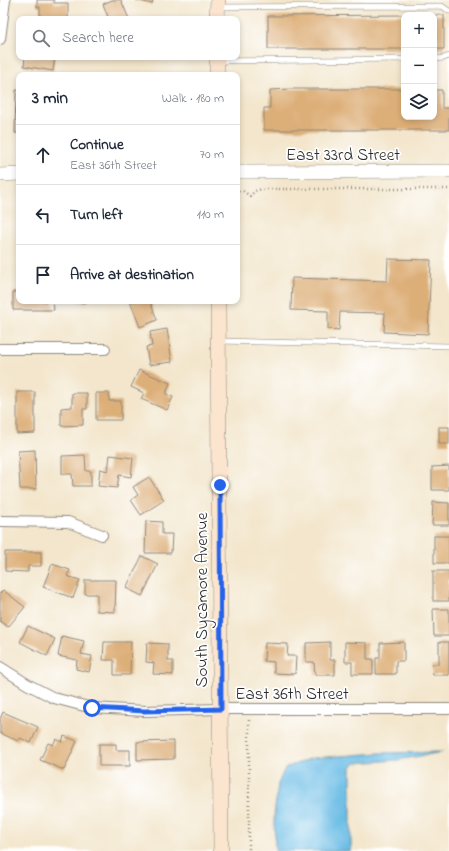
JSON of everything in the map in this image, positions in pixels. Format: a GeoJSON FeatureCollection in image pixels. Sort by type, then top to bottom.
{"type":"FeatureCollection","features":[{"type":"Feature","properties":{"kind":"main road","name":"South Sycamore Avenue"},"geometry":{"type":"LineString","coordinates":[[218,304],[221,851]]}},
{"type":"Feature","properties":{"kind":"street"},"geometry":{"type":"LineString","coordinates":[[0,39],[5,0]]}},
{"type":"Feature","properties":{"kind":"street","name":"East 33rd Street"},"geometry":{"type":"LineString","coordinates":[[240,172],[449,171]]}},
{"type":"Feature","properties":{"kind":"street"},"geometry":{"type":"LineString","coordinates":[[0,175],[16,174]]}},
{"type":"Feature","properties":{"kind":"street"},"geometry":{"type":"LineString","coordinates":[[0,349],[105,349]]}},
{"type":"Feature","properties":{"kind":"street"},"geometry":{"type":"LineString","coordinates":[[0,521],[68,522],[102,535]]}},
{"type":"Feature","properties":{"kind":"street","name":"East 36th Street"},"geometry":{"type":"LineString","coordinates":[[0,667],[27,684],[54,698],[92,708],[145,711],[221,709],[449,710]]}},
{"type":"Feature","properties":{"kind":"lane"},"geometry":{"type":"LineString","coordinates":[[218,9],[442,6],[449,11]]}},
{"type":"Feature","properties":{"kind":"lane"},"geometry":{"type":"LineString","coordinates":[[437,58],[449,56]]}},
{"type":"Feature","properties":{"kind":"lane"},"geometry":{"type":"LineString","coordinates":[[217,64],[401,59]]}},
{"type":"Feature","properties":{"kind":"lane"},"geometry":{"type":"LineString","coordinates":[[218,341],[449,346]]}},
{"type":"Feature","properties":{"kind":"path"},"geometry":{"type":"LineString","coordinates":[[240,191],[243,191],[250,196],[255,191],[262,189],[449,189]]}},
{"type":"Feature","properties":{"kind":"path"},"geometry":{"type":"LineString","coordinates":[[249,719],[250,851]]}},
{"type":"Feature","properties":{"kind":"water"},"geometry":{"type":"Polygon","coordinates":[[[443,752],[398,760],[355,763],[351,767],[351,851],[275,851],[274,816],[278,784],[285,768],[312,758],[379,753],[443,752]]]}},
{"type":"Feature","properties":{"kind":"building"},"geometry":{"type":"Polygon","coordinates":[[[37,0],[54,0],[54,3],[68,3],[68,16],[40,16],[40,7],[37,7],[37,0]]]}},
{"type":"Feature","properties":{"kind":"building"},"geometry":{"type":"Polygon","coordinates":[[[112,0],[121,0],[128,16],[108,16],[103,4],[112,0]]]}},
{"type":"Feature","properties":{"kind":"building"},"geometry":{"type":"Polygon","coordinates":[[[136,0],[153,0],[152,4],[136,0]]]}},
{"type":"Feature","properties":{"kind":"building"},"geometry":{"type":"Polygon","coordinates":[[[401,15],[401,49],[268,49],[268,16],[401,15]]]}},
{"type":"Feature","properties":{"kind":"building"},"geometry":{"type":"Polygon","coordinates":[[[437,15],[444,15],[444,49],[437,49],[437,15]]]}},
{"type":"Feature","properties":{"kind":"building"},"geometry":{"type":"Polygon","coordinates":[[[25,60],[55,60],[53,71],[24,66],[25,60]]]}},
{"type":"Feature","properties":{"kind":"building"},"geometry":{"type":"Polygon","coordinates":[[[401,89],[401,120],[437,120],[437,90],[442,90],[442,108],[449,108],[449,130],[264,130],[264,108],[270,108],[270,90],[401,89]]]}},
{"type":"Feature","properties":{"kind":"building"},"geometry":{"type":"Polygon","coordinates":[[[16,90],[16,133],[15,133],[16,90]]]}},
{"type":"Feature","properties":{"kind":"building"},"geometry":{"type":"Polygon","coordinates":[[[388,259],[431,260],[428,334],[384,332],[385,313],[340,312],[339,330],[328,329],[328,311],[291,310],[292,278],[387,281],[388,259]]]}},
{"type":"Feature","properties":{"kind":"building"},"geometry":{"type":"Polygon","coordinates":[[[13,292],[16,292],[16,304],[53,304],[54,310],[13,310],[13,292]]]}},
{"type":"Feature","properties":{"kind":"building"},"geometry":{"type":"Polygon","coordinates":[[[131,304],[151,304],[157,320],[140,327],[131,304]]]}},
{"type":"Feature","properties":{"kind":"building"},"geometry":{"type":"Polygon","coordinates":[[[167,329],[172,362],[149,365],[146,347],[152,346],[150,332],[167,329]]]}},
{"type":"Feature","properties":{"kind":"building"},"geometry":{"type":"Polygon","coordinates":[[[139,370],[170,383],[166,394],[173,397],[167,410],[141,399],[144,393],[131,387],[139,370]]]}},
{"type":"Feature","properties":{"kind":"building"},"geometry":{"type":"Polygon","coordinates":[[[17,392],[35,392],[35,433],[17,434],[17,392]]]}},
{"type":"Feature","properties":{"kind":"building"},"geometry":{"type":"Polygon","coordinates":[[[72,393],[87,393],[87,409],[83,409],[83,425],[61,426],[61,408],[72,407],[72,393]]]}},
{"type":"Feature","properties":{"kind":"building"},"geometry":{"type":"Polygon","coordinates":[[[96,393],[109,393],[109,401],[121,401],[121,420],[96,420],[96,393]]]}},
{"type":"Feature","properties":{"kind":"building"},"geometry":{"type":"Polygon","coordinates":[[[439,427],[449,427],[449,444],[439,444],[439,427]]]}},
{"type":"Feature","properties":{"kind":"building"},"geometry":{"type":"Polygon","coordinates":[[[35,450],[36,489],[20,489],[18,451],[35,450]]]}},
{"type":"Feature","properties":{"kind":"building"},"geometry":{"type":"Polygon","coordinates":[[[85,455],[86,471],[91,471],[91,486],[73,486],[72,474],[62,474],[62,456],[85,455]]]}},
{"type":"Feature","properties":{"kind":"building"},"geometry":{"type":"Polygon","coordinates":[[[110,455],[133,458],[131,477],[119,475],[117,488],[98,486],[100,469],[108,471],[110,455]]]}},
{"type":"Feature","properties":{"kind":"building"},"geometry":{"type":"Polygon","coordinates":[[[449,466],[449,490],[432,490],[432,467],[449,466]]]}},
{"type":"Feature","properties":{"kind":"building"},"geometry":{"type":"Polygon","coordinates":[[[149,477],[164,500],[141,515],[131,500],[138,495],[133,487],[149,477]]]}},
{"type":"Feature","properties":{"kind":"building"},"geometry":{"type":"Polygon","coordinates":[[[433,502],[449,503],[449,525],[432,525],[433,502]]]}},
{"type":"Feature","properties":{"kind":"building"},"geometry":{"type":"Polygon","coordinates":[[[146,521],[162,522],[162,534],[172,534],[171,553],[145,553],[146,521]]]}},
{"type":"Feature","properties":{"kind":"building"},"geometry":{"type":"Polygon","coordinates":[[[434,536],[449,536],[449,563],[434,563],[434,536]]]}},
{"type":"Feature","properties":{"kind":"building"},"geometry":{"type":"Polygon","coordinates":[[[5,552],[41,552],[41,566],[28,566],[28,572],[5,571],[5,552]]]}},
{"type":"Feature","properties":{"kind":"building"},"geometry":{"type":"Polygon","coordinates":[[[142,556],[158,564],[142,596],[126,588],[142,556]]]}},
{"type":"Feature","properties":{"kind":"building"},"geometry":{"type":"Polygon","coordinates":[[[52,564],[70,570],[67,576],[80,580],[73,598],[43,587],[52,564]]]}},
{"type":"Feature","properties":{"kind":"building"},"geometry":{"type":"Polygon","coordinates":[[[433,571],[449,571],[449,601],[433,601],[433,571]]]}},
{"type":"Feature","properties":{"kind":"building"},"geometry":{"type":"Polygon","coordinates":[[[85,580],[116,580],[115,612],[97,611],[97,594],[85,594],[85,580]]]}},
{"type":"Feature","properties":{"kind":"building"},"geometry":{"type":"Polygon","coordinates":[[[3,590],[25,607],[8,627],[0,621],[0,593],[3,590]]]}},
{"type":"Feature","properties":{"kind":"building"},"geometry":{"type":"Polygon","coordinates":[[[433,609],[449,609],[449,636],[434,636],[433,609]]]}},
{"type":"Feature","properties":{"kind":"building"},"geometry":{"type":"Polygon","coordinates":[[[28,626],[55,639],[47,656],[20,642],[28,626]]]}},
{"type":"Feature","properties":{"kind":"building"},"geometry":{"type":"Polygon","coordinates":[[[62,636],[84,641],[81,654],[92,656],[89,672],[76,669],[77,660],[58,656],[62,636]]]}},
{"type":"Feature","properties":{"kind":"building"},"geometry":{"type":"Polygon","coordinates":[[[104,642],[131,642],[130,675],[114,675],[114,660],[103,660],[104,642]]]}},
{"type":"Feature","properties":{"kind":"building"},"geometry":{"type":"Polygon","coordinates":[[[330,642],[330,660],[335,660],[335,675],[315,675],[314,662],[306,662],[306,643],[330,642]]]}},
{"type":"Feature","properties":{"kind":"building"},"geometry":{"type":"Polygon","coordinates":[[[345,642],[367,643],[367,659],[373,659],[373,674],[352,674],[352,662],[345,662],[345,642]]]}},
{"type":"Feature","properties":{"kind":"building"},"geometry":{"type":"Polygon","coordinates":[[[404,642],[404,661],[396,661],[396,674],[376,674],[376,658],[380,658],[380,643],[404,642]]]}},
{"type":"Feature","properties":{"kind":"building"},"geometry":{"type":"Polygon","coordinates":[[[439,642],[449,642],[449,675],[433,675],[432,664],[439,664],[439,642]]]}},
{"type":"Feature","properties":{"kind":"building"},"geometry":{"type":"Polygon","coordinates":[[[147,643],[168,644],[168,661],[173,661],[173,675],[153,674],[154,663],[146,662],[147,643]]]}},
{"type":"Feature","properties":{"kind":"building"},"geometry":{"type":"Polygon","coordinates":[[[265,643],[288,644],[287,656],[296,656],[295,674],[274,673],[274,662],[264,661],[265,643]]]}},
{"type":"Feature","properties":{"kind":"building"},"geometry":{"type":"Polygon","coordinates":[[[3,712],[38,727],[31,743],[20,738],[18,741],[0,733],[0,719],[3,712]]]}},
{"type":"Feature","properties":{"kind":"building"},"geometry":{"type":"Polygon","coordinates":[[[64,736],[77,741],[64,770],[40,760],[48,743],[53,745],[56,739],[62,742],[64,736]]]}},
{"type":"Feature","properties":{"kind":"building"},"geometry":{"type":"Polygon","coordinates":[[[174,741],[174,759],[137,760],[137,742],[174,741]]]}},
{"type":"Feature","properties":{"kind":"building"},"geometry":{"type":"Polygon","coordinates":[[[99,744],[116,744],[116,750],[130,750],[130,766],[99,766],[99,744]]]}},
{"type":"Feature","properties":{"kind":"route"},"geometry":{"type":"LineString","coordinates":[[92,708],[145,711],[221,709],[220,485]]}}]}
